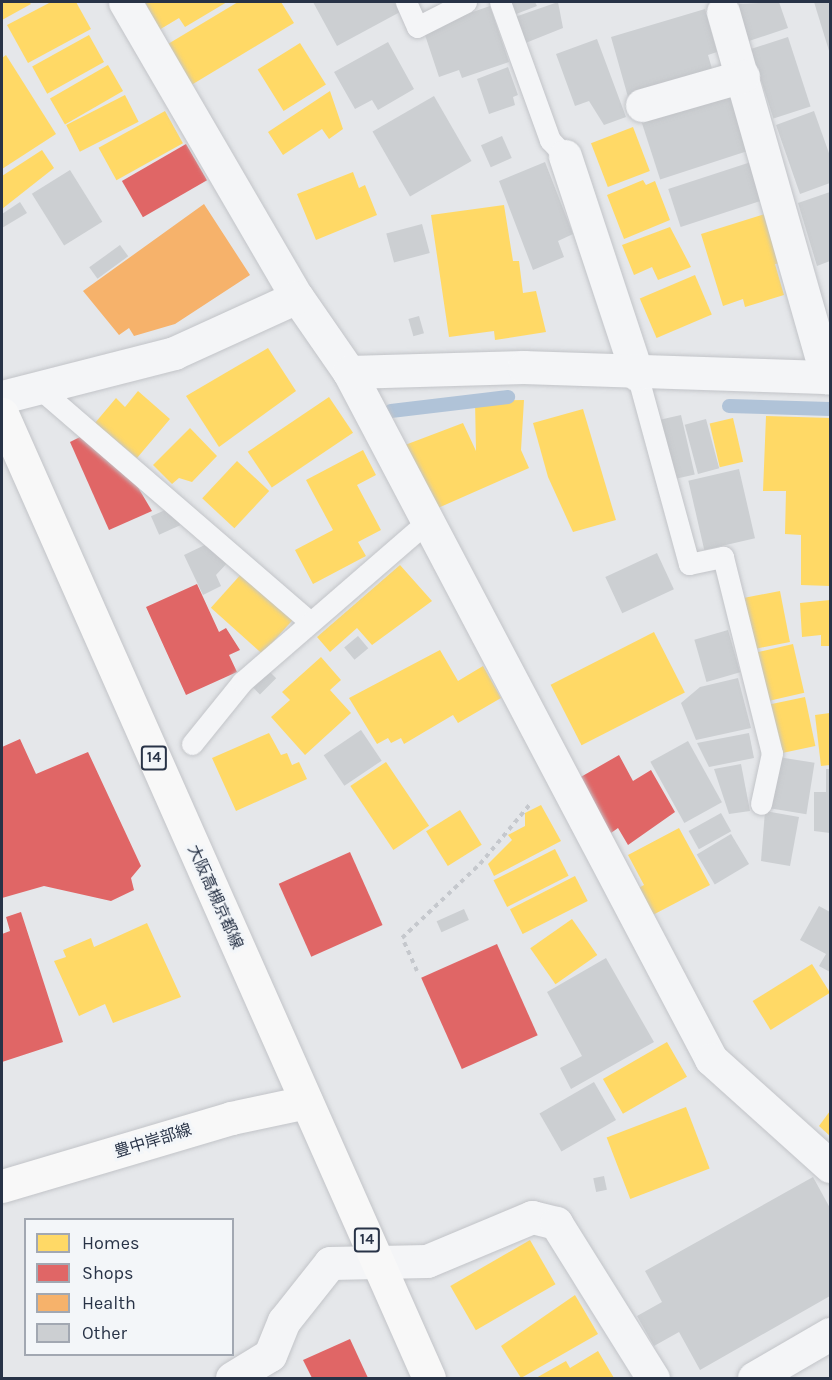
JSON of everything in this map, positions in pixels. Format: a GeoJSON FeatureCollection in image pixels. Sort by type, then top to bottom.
{"type":"FeatureCollection","features":[{"type":"Feature","properties":{"kind":"main road","name":"大阪高槻京都線"},"geometry":{"type":"LineString","coordinates":[[2,414],[429,1378]]}},
{"type":"Feature","properties":{"kind":"main road","name":"豊中岸部線"},"geometry":{"type":"LineString","coordinates":[[2,1186],[231,1118],[306,1102]]}},
{"type":"Feature","properties":{"kind":"street"},"geometry":{"type":"LineString","coordinates":[[125,2],[297,297],[349,372],[711,1059],[831,1166]]}},
{"type":"Feature","properties":{"kind":"street"},"geometry":{"type":"LineString","coordinates":[[349,372],[524,367],[637,374],[829,377],[723,12]]}},
{"type":"Feature","properties":{"kind":"street"},"geometry":{"type":"LineString","coordinates":[[642,105],[742,76]]}},
{"type":"Feature","properties":{"kind":"street"},"geometry":{"type":"LineString","coordinates":[[565,156],[637,374]]}},
{"type":"Feature","properties":{"kind":"street"},"geometry":{"type":"LineString","coordinates":[[2,397],[174,353],[297,297]]}},
{"type":"Feature","properties":{"kind":"street"},"geometry":{"type":"LineString","coordinates":[[232,1378],[270,1355],[284,1321],[330,1263],[427,1262],[532,1217],[545,1218],[556,1223],[652,1378]]}},
{"type":"Feature","properties":{"kind":"street"},"geometry":{"type":"LineString","coordinates":[[754,1378],[831,1334]]}},
{"type":"Feature","properties":{"kind":"lane"},"geometry":{"type":"LineString","coordinates":[[406,2],[417,27],[466,2]]}},
{"type":"Feature","properties":{"kind":"lane"},"geometry":{"type":"LineString","coordinates":[[500,2],[550,140],[565,156]]}},
{"type":"Feature","properties":{"kind":"lane"},"geometry":{"type":"LineString","coordinates":[[637,374],[690,564],[723,557],[772,753],[761,804]]}},
{"type":"Feature","properties":{"kind":"lane"},"geometry":{"type":"LineString","coordinates":[[39,387],[310,622]]}},
{"type":"Feature","properties":{"kind":"lane"},"geometry":{"type":"LineString","coordinates":[[192,744],[242,682],[427,522]]}},
{"type":"Feature","properties":{"kind":"path"},"geometry":{"type":"LineString","coordinates":[[417,971],[402,938],[480,864],[522,809],[564,782]]}},
{"type":"Feature","properties":{"kind":"building: Homes"},"geometry":{"type":"Polygon","coordinates":[[[2,2],[29,2],[31,4],[2,20],[2,2]]]}},
{"type":"Feature","properties":{"kind":"building: Homes"},"geometry":{"type":"Polygon","coordinates":[[[51,2],[76,2],[91,29],[28,63],[7,25],[51,2]]]}},
{"type":"Feature","properties":{"kind":"building: Homes"},"geometry":{"type":"Polygon","coordinates":[[[145,2],[227,2],[185,27],[179,18],[159,30],[145,2]]]}},
{"type":"Feature","properties":{"kind":"building: Homes"},"geometry":{"type":"Polygon","coordinates":[[[238,2],[281,2],[294,23],[188,87],[163,47],[238,2]]]}},
{"type":"Feature","properties":{"kind":"building: Homes"},"geometry":{"type":"Polygon","coordinates":[[[89,35],[104,62],[47,94],[32,67],[89,35]]]}},
{"type":"Feature","properties":{"kind":"building: Homes"},"geometry":{"type":"Polygon","coordinates":[[[300,43],[326,85],[284,111],[258,69],[300,43]]]}},
{"type":"Feature","properties":{"kind":"building: Homes"},"geometry":{"type":"Polygon","coordinates":[[[6,55],[56,134],[2,169],[2,58],[6,55]]]}},
{"type":"Feature","properties":{"kind":"building: Homes"},"geometry":{"type":"Polygon","coordinates":[[[108,65],[123,91],[65,124],[50,98],[108,65]]]}},
{"type":"Feature","properties":{"kind":"building: Homes"},"geometry":{"type":"Polygon","coordinates":[[[330,91],[343,129],[329,139],[322,129],[283,155],[268,132],[330,91]]]}},
{"type":"Feature","properties":{"kind":"building: Homes"},"geometry":{"type":"Polygon","coordinates":[[[125,95],[139,122],[80,152],[66,125],[125,95]]]}},
{"type":"Feature","properties":{"kind":"building: Homes"},"geometry":{"type":"Polygon","coordinates":[[[165,111],[183,143],[116,180],[99,148],[165,111]]]}},
{"type":"Feature","properties":{"kind":"building: Homes"},"geometry":{"type":"Polygon","coordinates":[[[633,127],[650,171],[608,187],[591,143],[633,127]]]}},
{"type":"Feature","properties":{"kind":"building: Homes"},"geometry":{"type":"Polygon","coordinates":[[[42,150],[54,168],[2,209],[2,176],[42,150]]]}},
{"type":"Feature","properties":{"kind":"building: Homes"},"geometry":{"type":"Polygon","coordinates":[[[353,172],[359,188],[365,185],[377,215],[316,240],[297,194],[353,172]]]}},
{"type":"Feature","properties":{"kind":"building: Homes"},"geometry":{"type":"Polygon","coordinates":[[[643,180],[646,185],[655,181],[670,220],[624,239],[607,195],[643,180]]]}},
{"type":"Feature","properties":{"kind":"building: Homes"},"geometry":{"type":"Polygon","coordinates":[[[504,205],[513,261],[519,261],[523,293],[536,291],[546,332],[495,340],[494,331],[449,337],[431,215],[504,205]]]}},
{"type":"Feature","properties":{"kind":"building: Homes"},"geometry":{"type":"Polygon","coordinates":[[[765,214],[781,263],[775,264],[784,295],[745,307],[743,299],[723,306],[701,234],[765,214]]]}},
{"type":"Feature","properties":{"kind":"building: Homes"},"geometry":{"type":"Polygon","coordinates":[[[670,227],[691,267],[658,280],[652,267],[634,275],[622,245],[670,227]]]}},
{"type":"Feature","properties":{"kind":"building: Homes"},"geometry":{"type":"Polygon","coordinates":[[[695,275],[712,315],[657,338],[640,298],[695,275]]]}},
{"type":"Feature","properties":{"kind":"building: Homes"},"geometry":{"type":"Polygon","coordinates":[[[268,348],[296,391],[219,447],[186,396],[268,348]]]}},
{"type":"Feature","properties":{"kind":"building: Homes"},"geometry":{"type":"Polygon","coordinates":[[[138,391],[170,419],[137,458],[95,423],[116,398],[125,407],[138,391]]]}},
{"type":"Feature","properties":{"kind":"building: Homes"},"geometry":{"type":"Polygon","coordinates":[[[329,397],[353,433],[272,487],[248,452],[329,397]]]}},
{"type":"Feature","properties":{"kind":"building: Homes"},"geometry":{"type":"Polygon","coordinates":[[[524,400],[521,450],[529,468],[438,508],[405,445],[463,423],[476,451],[475,401],[524,400]]]}},
{"type":"Feature","properties":{"kind":"building: Homes"},"geometry":{"type":"Polygon","coordinates":[[[583,409],[616,520],[573,532],[548,477],[533,423],[583,409]]]}},
{"type":"Feature","properties":{"kind":"building: Homes"},"geometry":{"type":"Polygon","coordinates":[[[766,416],[830,418],[830,586],[801,585],[801,535],[785,534],[786,491],[763,491],[766,416]]]}},
{"type":"Feature","properties":{"kind":"building: Homes"},"geometry":{"type":"Polygon","coordinates":[[[733,418],[743,462],[720,467],[710,423],[733,418]]]}},
{"type":"Feature","properties":{"kind":"building: Homes"},"geometry":{"type":"Polygon","coordinates":[[[190,428],[217,456],[192,482],[179,478],[172,484],[153,465],[190,428]]]}},
{"type":"Feature","properties":{"kind":"building: Homes"},"geometry":{"type":"Polygon","coordinates":[[[363,450],[376,475],[357,485],[381,530],[358,542],[366,556],[313,584],[295,550],[333,530],[306,480],[363,450]]]}},
{"type":"Feature","properties":{"kind":"building: Homes"},"geometry":{"type":"Polygon","coordinates":[[[237,461],[269,491],[234,528],[202,498],[237,461]]]}},
{"type":"Feature","properties":{"kind":"building: Homes"},"geometry":{"type":"Polygon","coordinates":[[[400,565],[432,601],[372,645],[357,628],[330,652],[317,637],[400,565]]]}},
{"type":"Feature","properties":{"kind":"building: Homes"},"geometry":{"type":"Polygon","coordinates":[[[243,572],[294,618],[262,654],[211,608],[243,572]]]}},
{"type":"Feature","properties":{"kind":"building: Homes"},"geometry":{"type":"Polygon","coordinates":[[[780,591],[790,642],[755,649],[745,598],[780,591]]]}},
{"type":"Feature","properties":{"kind":"building: Homes"},"geometry":{"type":"Polygon","coordinates":[[[830,600],[830,646],[821,646],[821,635],[802,637],[800,603],[830,600]]]}},
{"type":"Feature","properties":{"kind":"building: Homes"},"geometry":{"type":"Polygon","coordinates":[[[654,632],[685,693],[582,745],[551,685],[654,632]]]}},
{"type":"Feature","properties":{"kind":"building: Homes"},"geometry":{"type":"Polygon","coordinates":[[[793,644],[804,693],[766,701],[755,653],[793,644]]]}},
{"type":"Feature","properties":{"kind":"building: Homes"},"geometry":{"type":"Polygon","coordinates":[[[440,650],[458,681],[483,666],[501,698],[458,723],[453,715],[404,744],[401,738],[391,743],[388,738],[377,744],[349,698],[440,650]]]}},
{"type":"Feature","properties":{"kind":"building: Homes"},"geometry":{"type":"Polygon","coordinates":[[[321,657],[341,680],[330,690],[351,713],[305,755],[271,717],[290,700],[282,692],[321,657]]]}},
{"type":"Feature","properties":{"kind":"building: Homes"},"geometry":{"type":"Polygon","coordinates":[[[805,697],[815,746],[776,754],[766,705],[805,697]]]}},
{"type":"Feature","properties":{"kind":"building: Homes"},"geometry":{"type":"Polygon","coordinates":[[[830,713],[830,765],[821,766],[815,715],[830,713]]]}},
{"type":"Feature","properties":{"kind":"building: Homes"},"geometry":{"type":"Polygon","coordinates":[[[269,733],[281,755],[287,753],[292,765],[299,762],[307,779],[236,811],[212,758],[269,733]]]}},
{"type":"Feature","properties":{"kind":"building: Homes"},"geometry":{"type":"Polygon","coordinates":[[[386,762],[429,826],[393,850],[350,786],[386,762]]]}},
{"type":"Feature","properties":{"kind":"building: Homes"},"geometry":{"type":"Polygon","coordinates":[[[541,805],[561,841],[494,876],[488,864],[512,840],[508,835],[525,826],[525,813],[541,805]]]}},
{"type":"Feature","properties":{"kind":"building: Homes"},"geometry":{"type":"Polygon","coordinates":[[[460,810],[482,845],[448,866],[426,831],[460,810]]]}},
{"type":"Feature","properties":{"kind":"building: Homes"},"geometry":{"type":"Polygon","coordinates":[[[679,828],[710,885],[647,918],[633,891],[644,885],[628,855],[679,828]]]}},
{"type":"Feature","properties":{"kind":"building: Homes"},"geometry":{"type":"Polygon","coordinates":[[[555,849],[569,876],[507,907],[494,880],[555,849]]]}},
{"type":"Feature","properties":{"kind":"building: Homes"},"geometry":{"type":"Polygon","coordinates":[[[575,876],[588,901],[523,934],[510,909],[575,876]]]}},
{"type":"Feature","properties":{"kind":"building: Homes"},"geometry":{"type":"Polygon","coordinates":[[[572,919],[597,955],[555,984],[530,948],[572,919]]]}},
{"type":"Feature","properties":{"kind":"building: Homes"},"geometry":{"type":"Polygon","coordinates":[[[147,923],[181,997],[113,1023],[105,1004],[79,1016],[54,961],[66,957],[63,950],[91,938],[94,947],[147,923]]]}},
{"type":"Feature","properties":{"kind":"building: Homes"},"geometry":{"type":"Polygon","coordinates":[[[812,964],[830,993],[771,1030],[753,1001],[812,964]]]}},
{"type":"Feature","properties":{"kind":"building: Homes"},"geometry":{"type":"Polygon","coordinates":[[[667,1042],[687,1077],[623,1114],[603,1079],[667,1042]]]}},
{"type":"Feature","properties":{"kind":"building: Homes"},"geometry":{"type":"Polygon","coordinates":[[[686,1107],[710,1169],[630,1199],[607,1137],[686,1107]]]}},
{"type":"Feature","properties":{"kind":"building: Homes"},"geometry":{"type":"Polygon","coordinates":[[[830,1111],[830,1136],[819,1126],[830,1111]]]}},
{"type":"Feature","properties":{"kind":"building: Homes"},"geometry":{"type":"Polygon","coordinates":[[[530,1240],[556,1284],[476,1330],[450,1286],[530,1240]]]}},
{"type":"Feature","properties":{"kind":"building: Homes"},"geometry":{"type":"Polygon","coordinates":[[[575,1295],[598,1334],[521,1378],[501,1346],[575,1295]]]}},
{"type":"Feature","properties":{"kind":"building: Homes"},"geometry":{"type":"Polygon","coordinates":[[[598,1351],[614,1378],[536,1378],[566,1361],[570,1368],[598,1351]]]}},
{"type":"Feature","properties":{"kind":"building: Shops"},"geometry":{"type":"Polygon","coordinates":[[[186,144],[207,180],[143,217],[122,181],[186,144]]]}},
{"type":"Feature","properties":{"kind":"building: Shops"},"geometry":{"type":"Polygon","coordinates":[[[86,434],[126,467],[152,511],[109,530],[70,442],[86,434]]]}},
{"type":"Feature","properties":{"kind":"building: Shops"},"geometry":{"type":"Polygon","coordinates":[[[197,584],[219,632],[226,628],[240,650],[229,655],[237,672],[186,695],[146,607],[197,584]]]}},
{"type":"Feature","properties":{"kind":"building: Shops"},"geometry":{"type":"Polygon","coordinates":[[[20,739],[36,774],[88,752],[141,866],[131,878],[134,890],[111,901],[44,886],[2,898],[2,747],[20,739]]]}},
{"type":"Feature","properties":{"kind":"building: Shops"},"geometry":{"type":"Polygon","coordinates":[[[619,755],[633,781],[651,770],[675,812],[628,845],[618,828],[611,833],[579,778],[619,755]]]}},
{"type":"Feature","properties":{"kind":"building: Shops"},"geometry":{"type":"Polygon","coordinates":[[[350,852],[383,925],[311,957],[279,884],[350,852]]]}},
{"type":"Feature","properties":{"kind":"building: Shops"},"geometry":{"type":"Polygon","coordinates":[[[21,912],[63,1042],[2,1062],[2,934],[10,931],[6,917],[21,912]]]}},
{"type":"Feature","properties":{"kind":"building: Shops"},"geometry":{"type":"Polygon","coordinates":[[[497,944],[538,1035],[462,1069],[421,978],[497,944]]]}},
{"type":"Feature","properties":{"kind":"building: Shops"},"geometry":{"type":"Polygon","coordinates":[[[350,1339],[368,1378],[312,1378],[303,1360],[350,1339]]]}},
{"type":"Feature","properties":{"kind":"building: Health"},"geometry":{"type":"Polygon","coordinates":[[[204,204],[250,275],[175,324],[134,336],[129,328],[119,335],[83,291],[204,204]]]}},
{"type":"Feature","properties":{"kind":"building: Other"},"geometry":{"type":"Polygon","coordinates":[[[313,2],[394,2],[400,12],[337,46],[313,2]]]}},
{"type":"Feature","properties":{"kind":"building: Other"},"geometry":{"type":"Polygon","coordinates":[[[505,2],[535,2],[537,6],[511,16],[505,2]]]}},
{"type":"Feature","properties":{"kind":"building: Other"},"geometry":{"type":"Polygon","coordinates":[[[558,2],[563,28],[523,44],[512,18],[558,2]]]}},
{"type":"Feature","properties":{"kind":"building: Other"},"geometry":{"type":"Polygon","coordinates":[[[779,2],[788,28],[749,41],[737,4],[779,2]]]}},
{"type":"Feature","properties":{"kind":"building: Other"},"geometry":{"type":"Polygon","coordinates":[[[814,2],[830,2],[830,54],[814,2]]]}},
{"type":"Feature","properties":{"kind":"building: Other"},"geometry":{"type":"Polygon","coordinates":[[[490,6],[509,62],[462,78],[459,70],[439,77],[423,29],[490,6]]]}},
{"type":"Feature","properties":{"kind":"building: Other"},"geometry":{"type":"Polygon","coordinates":[[[705,9],[717,52],[708,55],[713,72],[628,97],[611,37],[705,9]]]}},
{"type":"Feature","properties":{"kind":"building: Other"},"geometry":{"type":"Polygon","coordinates":[[[788,37],[811,106],[773,118],[751,49],[788,37]]]}},
{"type":"Feature","properties":{"kind":"building: Other"},"geometry":{"type":"Polygon","coordinates":[[[597,39],[626,117],[604,125],[589,101],[575,106],[556,54],[597,39]]]}},
{"type":"Feature","properties":{"kind":"building: Other"},"geometry":{"type":"Polygon","coordinates":[[[388,42],[414,89],[378,110],[372,100],[355,109],[334,72],[388,42]]]}},
{"type":"Feature","properties":{"kind":"building: Other"},"geometry":{"type":"Polygon","coordinates":[[[508,67],[518,95],[513,97],[515,105],[489,114],[477,79],[508,67]]]}},
{"type":"Feature","properties":{"kind":"building: Other"},"geometry":{"type":"Polygon","coordinates":[[[732,93],[751,150],[660,179],[642,122],[732,93]]]}},
{"type":"Feature","properties":{"kind":"building: Other"},"geometry":{"type":"Polygon","coordinates":[[[434,96],[472,161],[410,196],[373,132],[434,96]]]}},
{"type":"Feature","properties":{"kind":"building: Other"},"geometry":{"type":"Polygon","coordinates":[[[814,111],[830,156],[830,183],[800,194],[776,125],[814,111]]]}},
{"type":"Feature","properties":{"kind":"building: Other"},"geometry":{"type":"Polygon","coordinates":[[[502,136],[512,158],[491,167],[481,145],[502,136]]]}},
{"type":"Feature","properties":{"kind":"building: Other"},"geometry":{"type":"Polygon","coordinates":[[[545,162],[573,234],[558,241],[564,257],[533,270],[499,181],[545,162]]]}},
{"type":"Feature","properties":{"kind":"building: Other"},"geometry":{"type":"Polygon","coordinates":[[[751,162],[763,200],[681,227],[668,189],[751,162]]]}},
{"type":"Feature","properties":{"kind":"building: Other"},"geometry":{"type":"Polygon","coordinates":[[[70,170],[102,222],[64,246],[32,194],[70,170]]]}},
{"type":"Feature","properties":{"kind":"building: Other"},"geometry":{"type":"Polygon","coordinates":[[[830,192],[830,261],[817,266],[798,203],[830,192]]]}},
{"type":"Feature","properties":{"kind":"building: Other"},"geometry":{"type":"Polygon","coordinates":[[[20,202],[27,213],[2,228],[2,214],[20,202]]]}},
{"type":"Feature","properties":{"kind":"building: Other"},"geometry":{"type":"Polygon","coordinates":[[[422,224],[430,253],[394,263],[386,234],[422,224]]]}},
{"type":"Feature","properties":{"kind":"building: Other"},"geometry":{"type":"Polygon","coordinates":[[[120,245],[128,256],[97,279],[89,267],[120,245]]]}},
{"type":"Feature","properties":{"kind":"building: Other"},"geometry":{"type":"Polygon","coordinates":[[[419,316],[424,333],[413,336],[408,319],[419,316]]]}},
{"type":"Feature","properties":{"kind":"building: Other"},"geometry":{"type":"Polygon","coordinates":[[[681,415],[695,474],[670,480],[657,421],[681,415]]]}},
{"type":"Feature","properties":{"kind":"building: Other"},"geometry":{"type":"Polygon","coordinates":[[[706,419],[719,468],[698,474],[685,425],[706,419]]]}},
{"type":"Feature","properties":{"kind":"building: Other"},"geometry":{"type":"Polygon","coordinates":[[[739,469],[755,538],[704,550],[688,481],[739,469]]]}},
{"type":"Feature","properties":{"kind":"building: Other"},"geometry":{"type":"Polygon","coordinates":[[[172,507],[180,525],[159,535],[151,516],[172,507]]]}},
{"type":"Feature","properties":{"kind":"building: Other"},"geometry":{"type":"Polygon","coordinates":[[[211,542],[230,560],[216,575],[221,586],[203,595],[184,555],[211,542]]]}},
{"type":"Feature","properties":{"kind":"building: Other"},"geometry":{"type":"Polygon","coordinates":[[[657,553],[674,589],[622,613],[605,577],[657,553]]]}},
{"type":"Feature","properties":{"kind":"building: Other"},"geometry":{"type":"Polygon","coordinates":[[[728,630],[740,672],[706,682],[694,640],[728,630]]]}},
{"type":"Feature","properties":{"kind":"building: Other"},"geometry":{"type":"Polygon","coordinates":[[[358,636],[368,648],[354,660],[344,648],[358,636]]]}},
{"type":"Feature","properties":{"kind":"building: Other"},"geometry":{"type":"Polygon","coordinates":[[[267,669],[276,678],[260,694],[251,685],[267,669]]]}},
{"type":"Feature","properties":{"kind":"building: Other"},"geometry":{"type":"Polygon","coordinates":[[[738,678],[751,728],[696,740],[681,703],[700,687],[738,678]]]}},
{"type":"Feature","properties":{"kind":"building: Other"},"geometry":{"type":"Polygon","coordinates":[[[361,730],[382,761],[344,786],[324,755],[361,730]]]}},
{"type":"Feature","properties":{"kind":"building: Other"},"geometry":{"type":"Polygon","coordinates":[[[749,733],[754,758],[709,767],[697,743],[749,733]]]}},
{"type":"Feature","properties":{"kind":"building: Other"},"geometry":{"type":"Polygon","coordinates":[[[688,741],[722,802],[684,823],[650,762],[688,741]]]}},
{"type":"Feature","properties":{"kind":"building: Other"},"geometry":{"type":"Polygon","coordinates":[[[778,757],[815,763],[806,814],[770,808],[778,757]]]}},
{"type":"Feature","properties":{"kind":"building: Other"},"geometry":{"type":"Polygon","coordinates":[[[741,764],[750,811],[729,814],[714,769],[741,764]]]}},
{"type":"Feature","properties":{"kind":"building: Other"},"geometry":{"type":"Polygon","coordinates":[[[826,769],[830,769],[830,833],[814,831],[814,792],[826,792],[826,769]]]}},
{"type":"Feature","properties":{"kind":"building: Other"},"geometry":{"type":"Polygon","coordinates":[[[765,811],[799,817],[790,866],[761,861],[765,811]]]}},
{"type":"Feature","properties":{"kind":"building: Other"},"geometry":{"type":"Polygon","coordinates":[[[721,813],[731,831],[699,849],[689,831],[721,813]]]}},
{"type":"Feature","properties":{"kind":"building: Other"},"geometry":{"type":"Polygon","coordinates":[[[731,834],[749,864],[715,885],[697,855],[731,834]]]}},
{"type":"Feature","properties":{"kind":"building: Other"},"geometry":{"type":"Polygon","coordinates":[[[819,906],[830,912],[830,972],[819,966],[826,954],[800,940],[819,906]]]}},
{"type":"Feature","properties":{"kind":"building: Other"},"geometry":{"type":"Polygon","coordinates":[[[464,909],[469,920],[441,932],[437,921],[464,909]]]}},
{"type":"Feature","properties":{"kind":"building: Other"},"geometry":{"type":"Polygon","coordinates":[[[606,958],[654,1042],[571,1089],[560,1068],[582,1056],[547,992],[606,958]]]}},
{"type":"Feature","properties":{"kind":"building: Other"},"geometry":{"type":"Polygon","coordinates":[[[594,1082],[616,1120],[561,1152],[539,1114],[594,1082]]]}},
{"type":"Feature","properties":{"kind":"building: Other"},"geometry":{"type":"Polygon","coordinates":[[[604,1176],[607,1190],[596,1192],[593,1178],[604,1176]]]}},
{"type":"Feature","properties":{"kind":"building: Other"},"geometry":{"type":"Polygon","coordinates":[[[813,1177],[830,1208],[830,1296],[700,1370],[679,1332],[654,1346],[637,1316],[662,1302],[645,1271],[813,1177]]]}},
{"type":"Feature","properties":{"kind":"waterway"},"geometry":{"type":"LineString","coordinates":[[391,411],[508,397]]}},
{"type":"Feature","properties":{"kind":"waterway"},"geometry":{"type":"LineString","coordinates":[[729,406],[830,409]]}}]}
